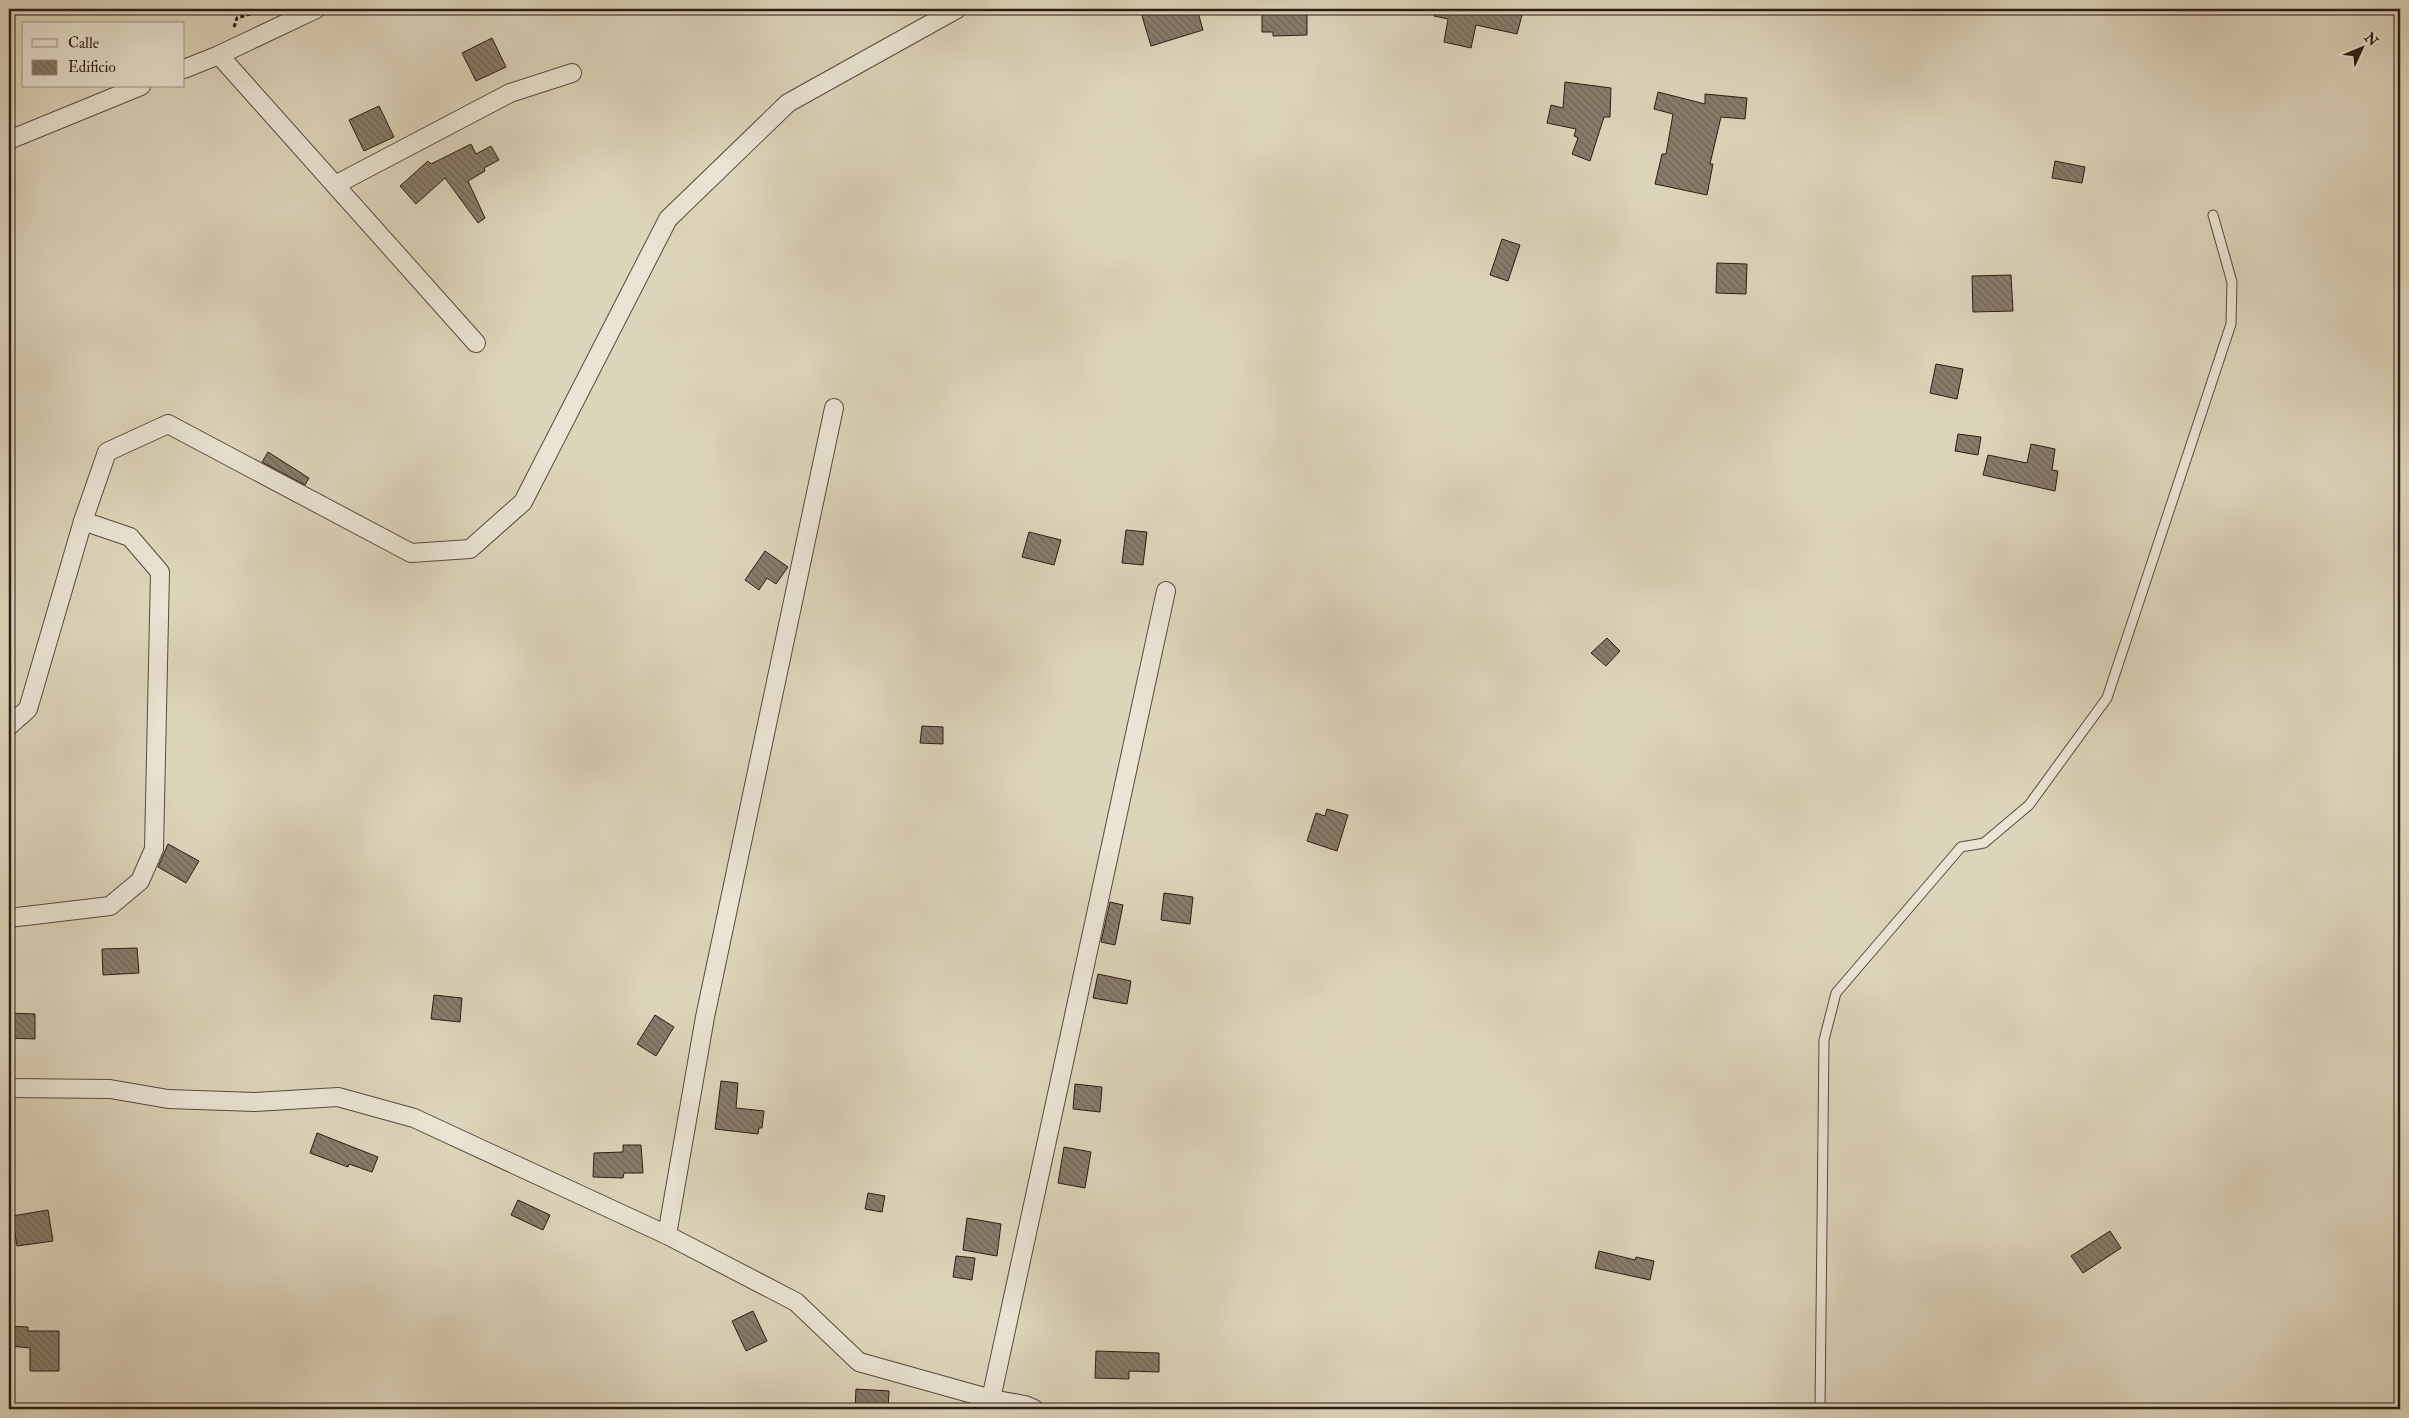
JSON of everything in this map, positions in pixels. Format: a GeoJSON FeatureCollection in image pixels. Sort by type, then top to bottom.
{"type":"FeatureCollection","features":[{"type":"Feature","properties":{"kind":"street"},"geometry":{"type":"LineString","coordinates":[[185,69],[219,55],[316,9]]}},
{"type":"Feature","properties":{"kind":"street"},"geometry":{"type":"LineString","coordinates":[[9,726],[28,709],[83,521],[107,452],[168,424],[411,553],[470,550],[523,502],[668,219],[788,103],[957,9]]}},
{"type":"Feature","properties":{"kind":"street"},"geometry":{"type":"LineString","coordinates":[[219,55],[476,343]]}},
{"type":"Feature","properties":{"kind":"street"},"geometry":{"type":"LineString","coordinates":[[335,185],[510,93],[572,73]]}},
{"type":"Feature","properties":{"kind":"street"},"geometry":{"type":"LineString","coordinates":[[9,140],[136,88]]}},
{"type":"Feature","properties":{"kind":"street"},"geometry":{"type":"LineString","coordinates":[[667,1235],[705,1018],[834,408]]}},
{"type":"Feature","properties":{"kind":"street"},"geometry":{"type":"LineString","coordinates":[[9,918],[110,906],[140,881],[154,850],[160,572],[130,537],[83,521]]}},
{"type":"Feature","properties":{"kind":"street"},"geometry":{"type":"LineString","coordinates":[[991,1399],[1166,591]]}},
{"type":"Feature","properties":{"kind":"street"},"geometry":{"type":"LineString","coordinates":[[9,1088],[110,1089],[168,1099],[256,1102],[338,1097],[414,1118],[667,1235],[796,1302],[859,1362],[1028,1408]]}},
{"type":"Feature","properties":{"kind":"lane"},"geometry":{"type":"LineString","coordinates":[[1820,1409],[1824,1040],[1836,993],[1961,847],[1984,843],[2030,805],[2107,698],[2231,324],[2232,282],[2214,215]]}},
{"type":"Feature","properties":{"kind":"building"},"geometry":{"type":"Polygon","coordinates":[[[1140,9],[1197,9],[1203,30],[1151,46],[1140,9]]]}},
{"type":"Feature","properties":{"kind":"building"},"geometry":{"type":"Polygon","coordinates":[[[1435,9],[1492,9],[1522,15],[1517,34],[1476,25],[1471,48],[1444,42],[1448,19],[1434,16],[1435,9]]]}},
{"type":"Feature","properties":{"kind":"building"},"geometry":{"type":"Polygon","coordinates":[[[1288,10],[1307,10],[1307,35],[1273,36],[1273,32],[1262,32],[1262,13],[1288,13],[1288,10]]]}},
{"type":"Feature","properties":{"kind":"building"},"geometry":{"type":"Polygon","coordinates":[[[492,38],[506,67],[476,81],[462,53],[492,38]]]}},
{"type":"Feature","properties":{"kind":"building"},"geometry":{"type":"Polygon","coordinates":[[[1565,82],[1611,88],[1610,117],[1604,117],[1590,161],[1572,154],[1578,138],[1574,136],[1576,129],[1547,123],[1551,105],[1563,108],[1565,82]]]}},
{"type":"Feature","properties":{"kind":"building"},"geometry":{"type":"Polygon","coordinates":[[[1658,92],[1705,104],[1705,94],[1747,98],[1745,119],[1721,117],[1710,164],[1713,164],[1707,195],[1655,184],[1662,154],[1666,154],[1673,114],[1654,109],[1658,92]]]}},
{"type":"Feature","properties":{"kind":"building"},"geometry":{"type":"Polygon","coordinates":[[[379,106],[394,137],[364,151],[349,120],[379,106]]]}},
{"type":"Feature","properties":{"kind":"building"},"geometry":{"type":"Polygon","coordinates":[[[471,144],[476,154],[491,146],[499,160],[484,168],[485,171],[468,181],[485,218],[478,223],[445,178],[416,204],[400,186],[428,161],[431,164],[471,144]]]}},
{"type":"Feature","properties":{"kind":"building"},"geometry":{"type":"Polygon","coordinates":[[[2055,161],[2085,167],[2082,183],[2052,178],[2055,161]]]}},
{"type":"Feature","properties":{"kind":"building"},"geometry":{"type":"Polygon","coordinates":[[[1502,239],[1520,245],[1508,281],[1490,275],[1502,239]]]}},
{"type":"Feature","properties":{"kind":"building"},"geometry":{"type":"Polygon","coordinates":[[[1717,263],[1747,264],[1746,294],[1716,293],[1717,263]]]}},
{"type":"Feature","properties":{"kind":"building"},"geometry":{"type":"Polygon","coordinates":[[[2011,275],[2013,311],[1973,312],[1972,276],[2011,275]]]}},
{"type":"Feature","properties":{"kind":"building"},"geometry":{"type":"Polygon","coordinates":[[[1936,364],[1963,369],[1957,399],[1930,393],[1936,364]]]}},
{"type":"Feature","properties":{"kind":"building"},"geometry":{"type":"Polygon","coordinates":[[[1958,434],[1981,437],[1978,455],[1955,451],[1958,434]]]}},
{"type":"Feature","properties":{"kind":"building"},"geometry":{"type":"Polygon","coordinates":[[[2031,444],[2055,449],[2052,470],[2058,471],[2055,491],[1983,475],[1988,455],[2027,463],[2031,444]]]}},
{"type":"Feature","properties":{"kind":"building"},"geometry":{"type":"Polygon","coordinates":[[[268,452],[309,478],[305,485],[262,462],[268,452]]]}},
{"type":"Feature","properties":{"kind":"building"},"geometry":{"type":"Polygon","coordinates":[[[1126,530],[1147,532],[1143,565],[1122,563],[1126,530]]]}},
{"type":"Feature","properties":{"kind":"building"},"geometry":{"type":"Polygon","coordinates":[[[1029,532],[1061,540],[1054,565],[1022,557],[1029,532]]]}},
{"type":"Feature","properties":{"kind":"building"},"geometry":{"type":"Polygon","coordinates":[[[765,551],[788,567],[776,584],[767,578],[759,590],[745,580],[765,551]]]}},
{"type":"Feature","properties":{"kind":"building"},"geometry":{"type":"Polygon","coordinates":[[[1607,638],[1620,651],[1606,666],[1591,653],[1607,638]]]}},
{"type":"Feature","properties":{"kind":"building"},"geometry":{"type":"Polygon","coordinates":[[[922,726],[943,727],[943,744],[920,743],[922,726]]]}},
{"type":"Feature","properties":{"kind":"building"},"geometry":{"type":"Polygon","coordinates":[[[1327,809],[1348,815],[1337,851],[1307,841],[1316,813],[1325,816],[1327,809]]]}},
{"type":"Feature","properties":{"kind":"building"},"geometry":{"type":"Polygon","coordinates":[[[168,844],[199,861],[186,883],[158,867],[168,844]]]}},
{"type":"Feature","properties":{"kind":"building"},"geometry":{"type":"Polygon","coordinates":[[[1164,893],[1193,897],[1190,924],[1161,920],[1164,893]]]}},
{"type":"Feature","properties":{"kind":"building"},"geometry":{"type":"Polygon","coordinates":[[[1110,902],[1123,905],[1115,945],[1101,942],[1110,902]]]}},
{"type":"Feature","properties":{"kind":"building"},"geometry":{"type":"Polygon","coordinates":[[[137,948],[139,973],[103,975],[102,949],[137,948]]]}},
{"type":"Feature","properties":{"kind":"building"},"geometry":{"type":"Polygon","coordinates":[[[1098,974],[1131,981],[1127,1004],[1093,998],[1098,974]]]}},
{"type":"Feature","properties":{"kind":"building"},"geometry":{"type":"Polygon","coordinates":[[[434,995],[462,998],[460,1022],[431,1019],[434,995]]]}},
{"type":"Feature","properties":{"kind":"building"},"geometry":{"type":"Polygon","coordinates":[[[9,1013],[35,1014],[35,1039],[9,1038],[9,1013]]]}},
{"type":"Feature","properties":{"kind":"building"},"geometry":{"type":"Polygon","coordinates":[[[655,1015],[674,1027],[656,1056],[637,1044],[655,1015]]]}},
{"type":"Feature","properties":{"kind":"building"},"geometry":{"type":"Polygon","coordinates":[[[721,1081],[738,1083],[736,1108],[764,1111],[762,1128],[759,1128],[758,1134],[715,1129],[721,1081]]]}},
{"type":"Feature","properties":{"kind":"building"},"geometry":{"type":"Polygon","coordinates":[[[1075,1084],[1102,1087],[1100,1112],[1073,1109],[1075,1084]]]}},
{"type":"Feature","properties":{"kind":"building"},"geometry":{"type":"Polygon","coordinates":[[[317,1133],[378,1157],[372,1172],[349,1164],[348,1167],[310,1153],[317,1133]]]}},
{"type":"Feature","properties":{"kind":"building"},"geometry":{"type":"Polygon","coordinates":[[[623,1145],[641,1145],[643,1173],[624,1173],[623,1178],[593,1177],[594,1153],[623,1152],[623,1145]]]}},
{"type":"Feature","properties":{"kind":"building"},"geometry":{"type":"Polygon","coordinates":[[[1064,1147],[1091,1152],[1085,1188],[1058,1183],[1064,1147]]]}},
{"type":"Feature","properties":{"kind":"building"},"geometry":{"type":"Polygon","coordinates":[[[868,1193],[885,1196],[882,1212],[865,1209],[868,1193]]]}},
{"type":"Feature","properties":{"kind":"building"},"geometry":{"type":"Polygon","coordinates":[[[518,1200],[550,1215],[543,1230],[511,1215],[518,1200]]]}},
{"type":"Feature","properties":{"kind":"building"},"geometry":{"type":"Polygon","coordinates":[[[48,1210],[53,1241],[17,1246],[12,1216],[48,1210]]]}},
{"type":"Feature","properties":{"kind":"building"},"geometry":{"type":"Polygon","coordinates":[[[967,1218],[1001,1224],[997,1256],[963,1250],[967,1218]]]}},
{"type":"Feature","properties":{"kind":"building"},"geometry":{"type":"Polygon","coordinates":[[[2110,1231],[2121,1248],[2083,1273],[2071,1256],[2110,1231]]]}},
{"type":"Feature","properties":{"kind":"building"},"geometry":{"type":"Polygon","coordinates":[[[1599,1251],[1635,1260],[1636,1257],[1654,1261],[1650,1280],[1595,1268],[1599,1251]]]}},
{"type":"Feature","properties":{"kind":"building"},"geometry":{"type":"Polygon","coordinates":[[[956,1256],[975,1258],[972,1280],[953,1277],[956,1256]]]}},
{"type":"Feature","properties":{"kind":"building"},"geometry":{"type":"Polygon","coordinates":[[[753,1311],[767,1341],[746,1351],[732,1321],[753,1311]]]}},
{"type":"Feature","properties":{"kind":"building"},"geometry":{"type":"Polygon","coordinates":[[[9,1326],[28,1327],[28,1331],[59,1331],[59,1371],[30,1371],[30,1348],[9,1346],[9,1326]]]}},
{"type":"Feature","properties":{"kind":"building"},"geometry":{"type":"Polygon","coordinates":[[[1096,1351],[1159,1353],[1159,1372],[1129,1371],[1129,1379],[1095,1378],[1096,1351]]]}},
{"type":"Feature","properties":{"kind":"building"},"geometry":{"type":"Polygon","coordinates":[[[856,1389],[889,1391],[888,1409],[855,1409],[856,1389]]]}}]}
